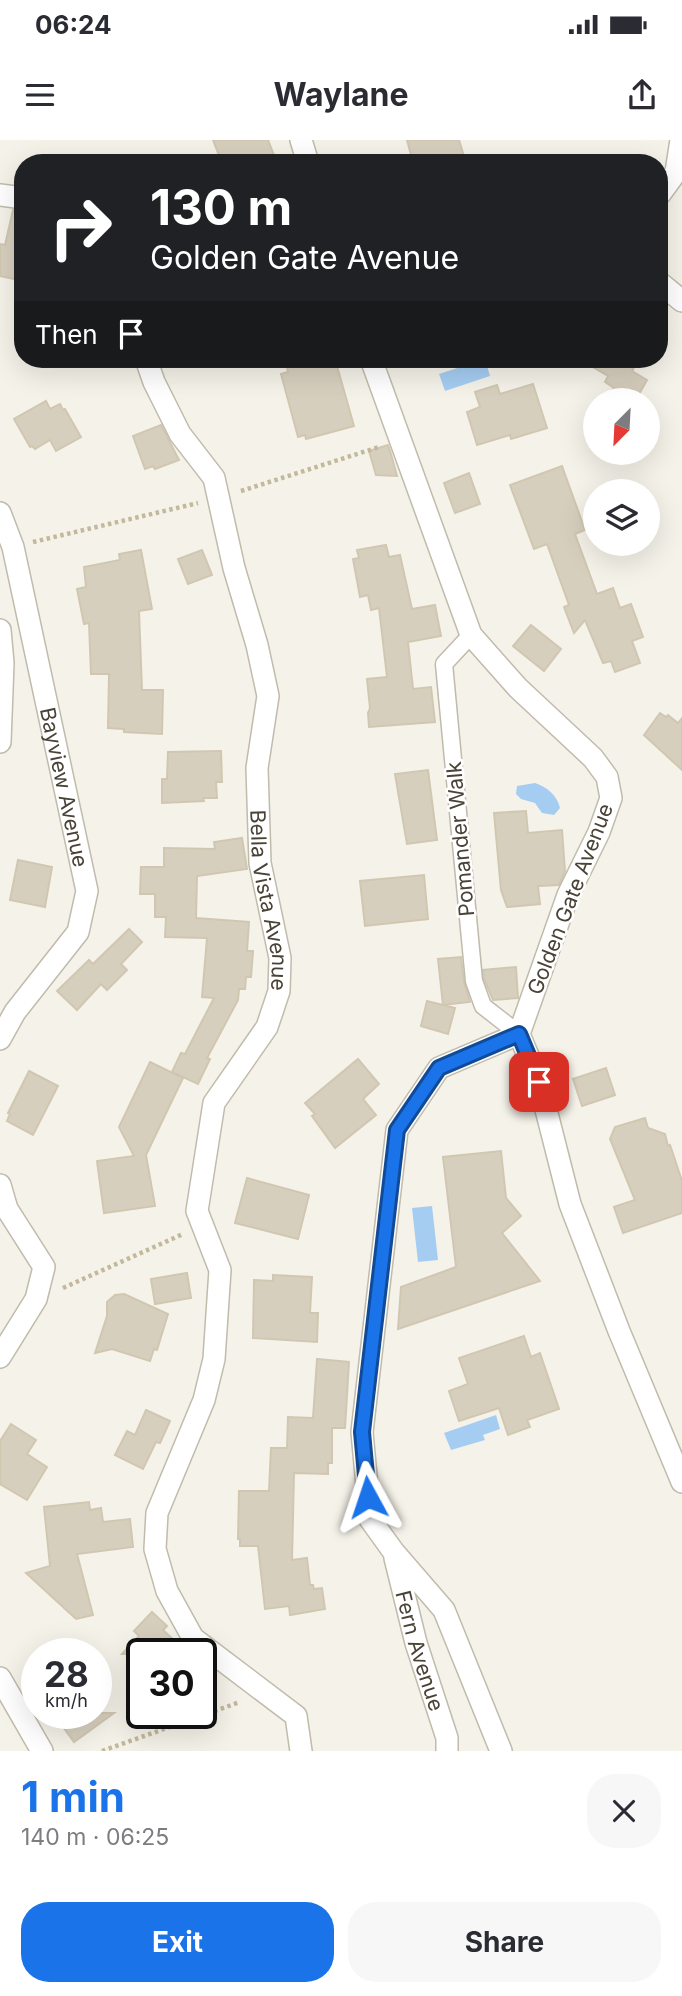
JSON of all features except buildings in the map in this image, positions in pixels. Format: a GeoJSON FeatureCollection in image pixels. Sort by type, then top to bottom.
{"type":"FeatureCollection","features":[{"type":"Feature","properties":{"kind":"street"},"geometry":{"type":"LineString","coordinates":[[668,183],[676,172],[681,140]]}},
{"type":"Feature","properties":{"kind":"street"},"geometry":{"type":"LineString","coordinates":[[668,290],[682,301]]}},
{"type":"Feature","properties":{"kind":"street","name":"Bella Vista Avenue"},"geometry":{"type":"LineString","coordinates":[[149,368],[180,434],[214,478],[268,696],[257,768],[260,863],[280,958],[279,991],[267,1027],[214,1103],[197,1211],[219,1270],[214,1359],[204,1399],[157,1513],[155,1549],[167,1591],[193,1638],[296,1716],[301,1751]]}},
{"type":"Feature","properties":{"kind":"street","name":"Golden Gate Avenue"},"geometry":{"type":"LineString","coordinates":[[374,368],[471,635],[518,688],[593,758],[607,777],[611,798],[599,832],[568,895],[519,1034]]}},
{"type":"Feature","properties":{"kind":"street","name":"Bayview Avenue"},"geometry":{"type":"LineString","coordinates":[[0,513],[13,547],[87,891],[78,932],[15,1012],[0,1039]]}},
{"type":"Feature","properties":{"kind":"street"},"geometry":{"type":"LineString","coordinates":[[0,630],[3,663],[0,742]]}},
{"type":"Feature","properties":{"kind":"street","name":"Pomander Walk"},"geometry":{"type":"LineString","coordinates":[[471,635],[444,664],[474,981],[483,1006],[519,1034]]}},
{"type":"Feature","properties":{"kind":"street"},"geometry":{"type":"LineString","coordinates":[[501,1751],[444,1611],[393,1551],[370,1519],[362,1432],[397,1130],[439,1068],[519,1034],[539,1082],[570,1204],[682,1482]]}},
{"type":"Feature","properties":{"kind":"street"},"geometry":{"type":"LineString","coordinates":[[0,1185],[7,1209],[44,1267],[37,1300],[0,1357]]}},
{"type":"Feature","properties":{"kind":"street","name":"Fern Avenue"},"geometry":{"type":"LineString","coordinates":[[393,1551],[416,1643],[447,1738],[447,1751]]}},
{"type":"Feature","properties":{"kind":"street"},"geometry":{"type":"LineString","coordinates":[[0,1678],[42,1751]]}},
{"type":"Feature","properties":{"kind":"path"},"geometry":{"type":"LineString","coordinates":[[37,1300],[202,1225]]}},
{"type":"Feature","properties":{"kind":"path"},"geometry":{"type":"LineString","coordinates":[[102,1751],[265,1693]]}},
{"type":"Feature","properties":{"kind":"water"},"geometry":{"type":"Polygon","coordinates":[[[457,368],[488,368],[490,376],[445,391],[439,374],[457,368]]]}},
{"type":"Feature","properties":{"kind":"water"},"geometry":{"type":"Polygon","coordinates":[[[535,783],[547,789],[557,799],[560,808],[554,815],[542,813],[535,803],[521,799],[516,794],[517,786],[535,783]]]}},
{"type":"Feature","properties":{"kind":"water"},"geometry":{"type":"Polygon","coordinates":[[[432,1206],[438,1260],[418,1262],[412,1208],[432,1206]]]}},
{"type":"Feature","properties":{"kind":"water"},"geometry":{"type":"Polygon","coordinates":[[[496,1415],[500,1429],[483,1435],[485,1440],[451,1450],[444,1433],[496,1415]]]}},
{"type":"Feature","properties":{"kind":"route"},"geometry":{"type":"LineString","coordinates":[[368,1497],[362,1432],[397,1130],[439,1068],[519,1034],[539,1082]]}}]}
